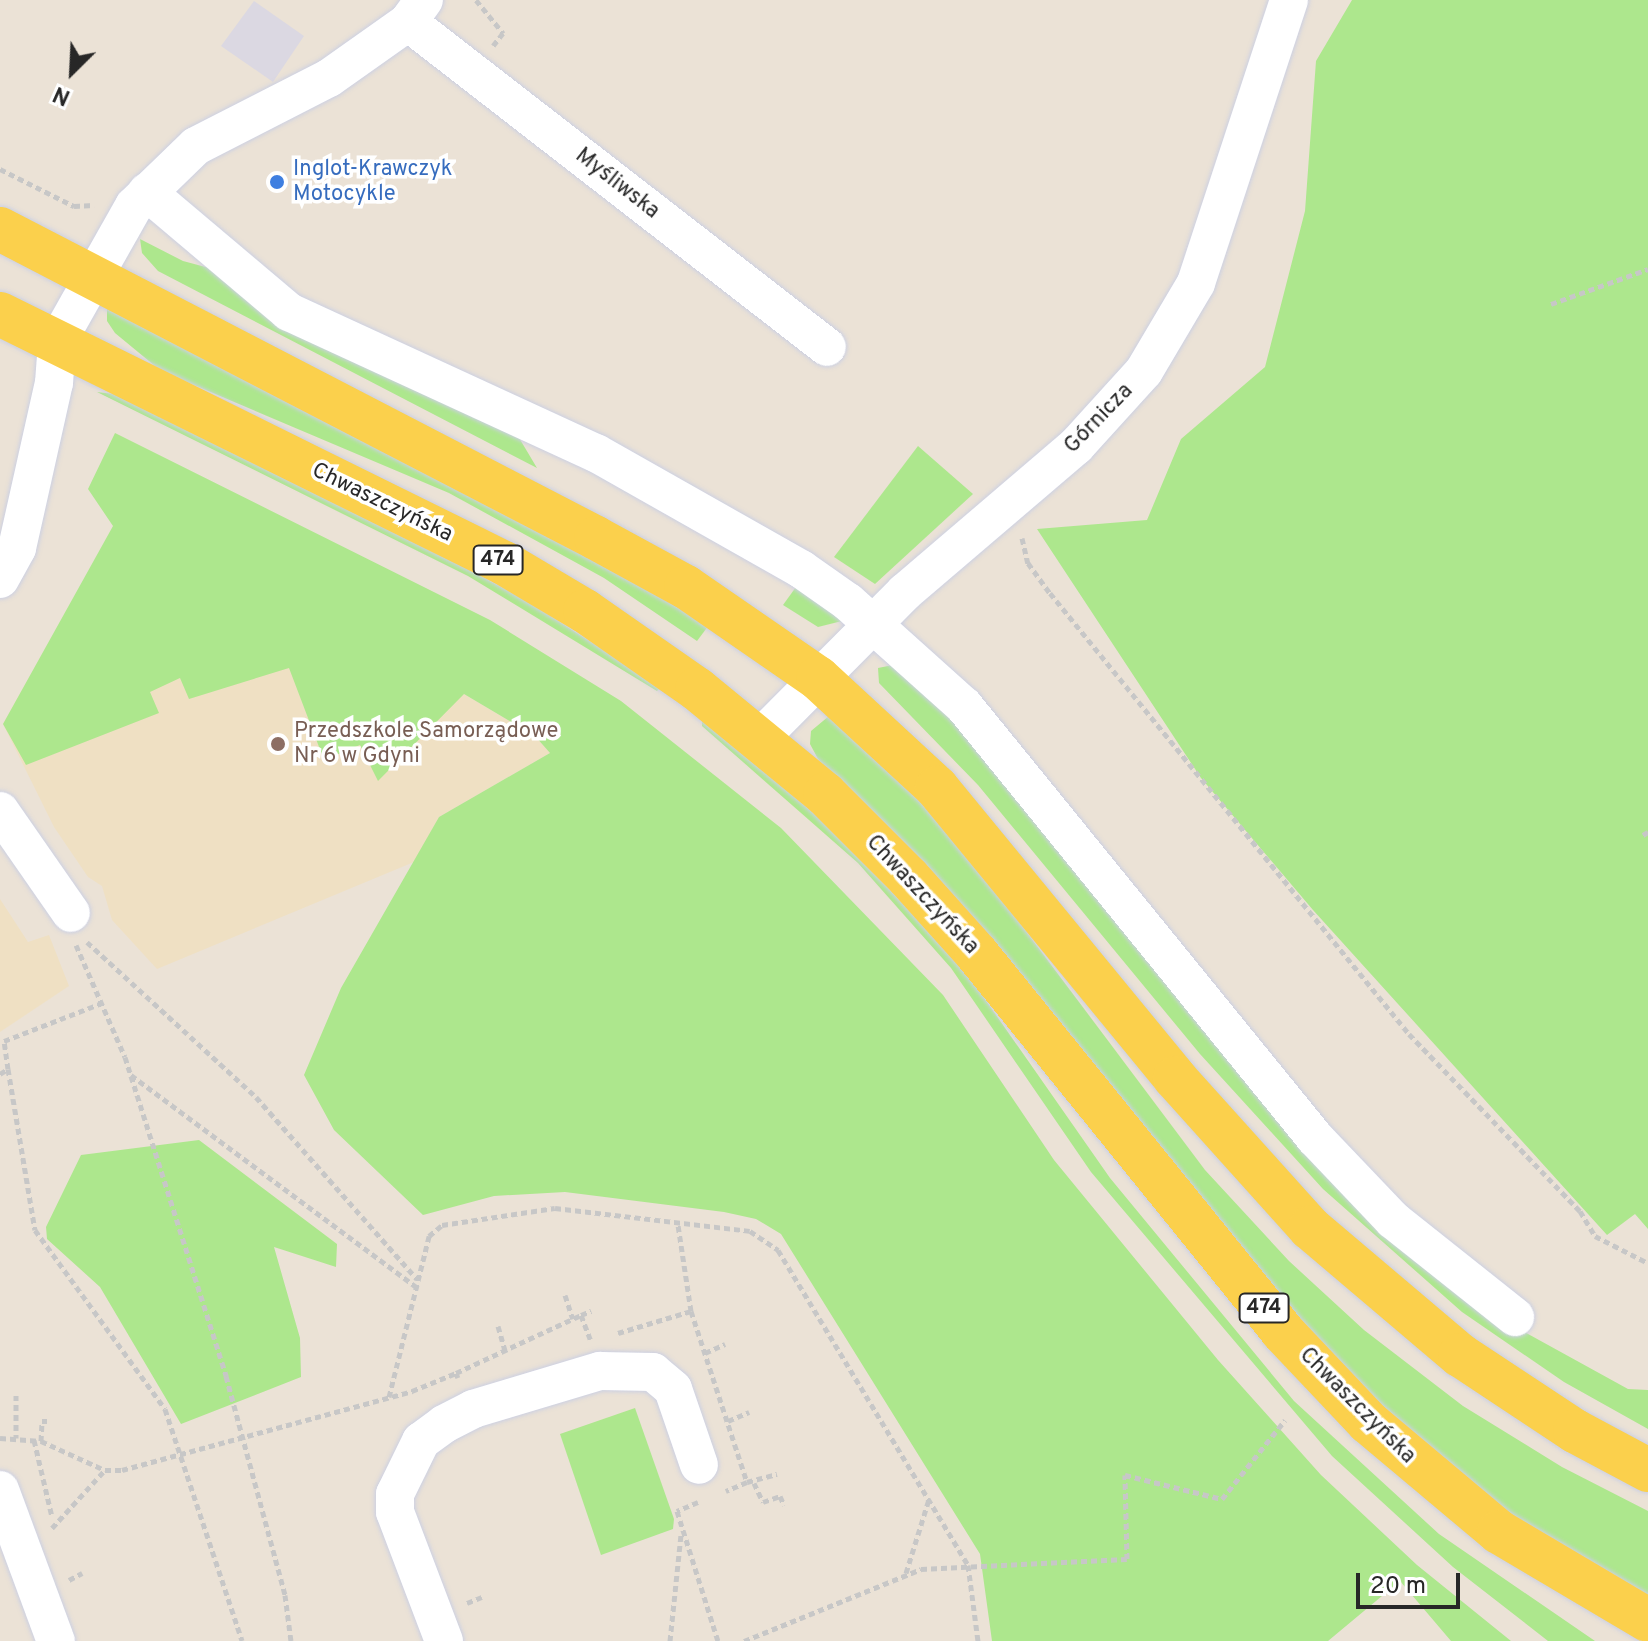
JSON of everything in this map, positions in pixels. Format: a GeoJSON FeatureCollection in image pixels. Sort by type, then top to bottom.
{"type":"FeatureCollection","features":[{"type":"Feature","properties":{"kind":"main road"},"geometry":{"type":"LineString","coordinates":[[0,229],[673,580],[818,678],[937,788],[1175,1078],[1310,1228],[1460,1355],[1575,1431],[1648,1470]]}},
{"type":"Feature","properties":{"kind":"main road","name":"Chwaszczyńska"},"geometry":{"type":"LineString","coordinates":[[0,314],[504,563],[662,662],[760,738],[898,866],[977,954],[1283,1332],[1368,1422],[1499,1532],[1609,1602],[1648,1620]]}},
{"type":"Feature","properties":{"kind":"main road"},"geometry":{"type":"LineString","coordinates":[[1609,1602],[1633,1641]]}},
{"type":"Feature","properties":{"kind":"street","name":"Górnicza"},"geometry":{"type":"LineString","coordinates":[[760,738],[873,623],[1115,406],[1174,327],[1222,214],[1289,0]]}},
{"type":"Feature","properties":{"kind":"street","name":"Myśliwska"},"geometry":{"type":"LineString","coordinates":[[90,275],[147,192],[196,146],[329,78],[416,11],[827,347]]}},
{"type":"Feature","properties":{"kind":"street"},"geometry":{"type":"LineString","coordinates":[[147,192],[289,312],[596,453],[801,569],[873,623],[993,741],[1315,1138],[1393,1220],[1515,1317]]}},
{"type":"Feature","properties":{"kind":"street"},"geometry":{"type":"LineString","coordinates":[[0,579],[17,548],[54,383],[57,342],[90,275]]}},
{"type":"Feature","properties":{"kind":"street"},"geometry":{"type":"LineString","coordinates":[[0,811],[74,924]]}},
{"type":"Feature","properties":{"kind":"street"},"geometry":{"type":"LineString","coordinates":[[444,1641],[395,1503],[409,1461],[421,1441],[444,1424],[473,1409],[600,1371],[653,1372],[673,1389],[699,1465]]}},
{"type":"Feature","properties":{"kind":"street"},"geometry":{"type":"LineString","coordinates":[[0,1490],[56,1641]]}},
{"type":"Feature","properties":{"kind":"path"},"geometry":{"type":"LineString","coordinates":[[476,0],[503,33],[489,51]]}},
{"type":"Feature","properties":{"kind":"path"},"geometry":{"type":"LineString","coordinates":[[0,169],[74,206],[96,205],[107,210]]}},
{"type":"Feature","properties":{"kind":"path"},"geometry":{"type":"LineString","coordinates":[[1551,304],[1648,269]]}},
{"type":"Feature","properties":{"kind":"path"},"geometry":{"type":"LineString","coordinates":[[1013,498],[1023,520],[1028,563],[1244,836],[1409,1034],[1580,1211],[1595,1236],[1648,1263]]}},
{"type":"Feature","properties":{"kind":"path"},"geometry":{"type":"LineString","coordinates":[[74,924],[256,1097],[417,1279]]}},
{"type":"Feature","properties":{"kind":"path"},"geometry":{"type":"LineString","coordinates":[[93,984],[130,1074],[244,1438],[285,1595],[291,1641]]}},
{"type":"Feature","properties":{"kind":"path"},"geometry":{"type":"LineString","coordinates":[[102,1003],[4,1041],[35,1230],[165,1409],[242,1641]]}},
{"type":"Feature","properties":{"kind":"path"},"geometry":{"type":"LineString","coordinates":[[0,1074],[8,1069]]}},
{"type":"Feature","properties":{"kind":"path"},"geometry":{"type":"LineString","coordinates":[[130,1074],[416,1287]]}},
{"type":"Feature","properties":{"kind":"path"},"geometry":{"type":"LineString","coordinates":[[0,1438],[38,1440],[105,1470],[122,1470],[389,1397],[429,1236],[466,1218],[555,1208],[678,1225],[750,1231],[778,1250],[968,1565],[978,1641]]}},
{"type":"Feature","properties":{"kind":"path"},"geometry":{"type":"LineString","coordinates":[[581,1315],[591,1341],[691,1311],[678,1225]]}},
{"type":"Feature","properties":{"kind":"path"},"geometry":{"type":"LineString","coordinates":[[565,1295],[573,1319]]}},
{"type":"Feature","properties":{"kind":"path"},"geometry":{"type":"LineString","coordinates":[[456,1373],[591,1311]]}},
{"type":"Feature","properties":{"kind":"path"},"geometry":{"type":"LineString","coordinates":[[498,1326],[505,1351]]}},
{"type":"Feature","properties":{"kind":"path"},"geometry":{"type":"LineString","coordinates":[[705,1353],[725,1344]]}},
{"type":"Feature","properties":{"kind":"path"},"geometry":{"type":"LineString","coordinates":[[16,1395],[16,1438]]}},
{"type":"Feature","properties":{"kind":"path"},"geometry":{"type":"LineString","coordinates":[[728,1421],[749,1412]]}},
{"type":"Feature","properties":{"kind":"path"},"geometry":{"type":"LineString","coordinates":[[744,1641],[905,1575],[968,1565],[1127,1559],[1125,1475],[1222,1499],[1285,1420]]}},
{"type":"Feature","properties":{"kind":"path"},"geometry":{"type":"LineString","coordinates":[[47,1421],[42,1421],[38,1440],[54,1526]]}},
{"type":"Feature","properties":{"kind":"path"},"geometry":{"type":"LineString","coordinates":[[48,1534],[105,1470]]}},
{"type":"Feature","properties":{"kind":"path"},"geometry":{"type":"LineString","coordinates":[[777,1474],[751,1483],[763,1502],[780,1496],[784,1505]]}},
{"type":"Feature","properties":{"kind":"path"},"geometry":{"type":"LineString","coordinates":[[905,1575],[929,1498]]}},
{"type":"Feature","properties":{"kind":"path"},"geometry":{"type":"LineString","coordinates":[[670,1641],[681,1534],[718,1641]]}},
{"type":"Feature","properties":{"kind":"shaded area"},"geometry":{"type":"Polygon","coordinates":[[[254,1],[304,36],[273,82],[221,46],[254,1]]]}},
{"type":"Feature","properties":{"kind":"shaded area","name":"Przedszkole Samorządowe Nr 6 w Gdyni"},"geometry":{"type":"Polygon","coordinates":[[[114,526],[464,694],[535,736],[550,753],[439,817],[414,862],[157,969],[112,920],[102,886],[88,877],[54,827],[3,724],[114,526]]]}},
{"type":"Feature","properties":{"kind":"shaded area"},"geometry":{"type":"Polygon","coordinates":[[[0,899],[28,942],[49,935],[69,986],[0,1032],[0,899]]]}},
{"type":"Feature","properties":{"kind":"green space"},"geometry":{"type":"Polygon","coordinates":[[[1352,0],[1648,0],[1648,1229],[1635,1214],[1607,1235],[1313,910],[1201,778],[1037,529],[1147,520],[1181,439],[1265,367],[1305,211],[1316,61],[1352,0]]]}},
{"type":"Feature","properties":{"kind":"green space"},"geometry":{"type":"Polygon","coordinates":[[[140,239],[183,261],[213,269],[512,426],[537,468],[158,271],[142,253],[140,239]]]}},
{"type":"Feature","properties":{"kind":"green space"},"geometry":{"type":"Polygon","coordinates":[[[107,308],[598,561],[709,625],[697,641],[604,578],[449,493],[161,371],[115,333],[107,321],[107,308]]]}},
{"type":"Feature","properties":{"kind":"green space"},"geometry":{"type":"Polygon","coordinates":[[[97,392],[114,394],[460,565],[527,601],[661,687],[657,691],[468,576],[97,392]]]}},
{"type":"Feature","properties":{"kind":"green space"},"geometry":{"type":"Polygon","coordinates":[[[115,433],[490,620],[621,701],[781,828],[943,995],[1054,1160],[1218,1360],[1321,1475],[1417,1565],[1511,1641],[1451,1641],[1400,1581],[1328,1641],[992,1641],[980,1554],[781,1234],[756,1219],[724,1212],[565,1192],[494,1196],[423,1215],[334,1130],[304,1075],[341,988],[439,817],[550,753],[535,736],[464,694],[378,781],[360,745],[324,760],[289,668],[189,699],[180,678],[150,692],[159,713],[26,765],[3,724],[113,526],[88,489],[115,433]]]}},
{"type":"Feature","properties":{"kind":"green space"},"geometry":{"type":"Polygon","coordinates":[[[918,446],[973,494],[875,584],[834,557],[918,446]]]}},
{"type":"Feature","properties":{"kind":"green space"},"geometry":{"type":"Polygon","coordinates":[[[796,587],[842,621],[818,627],[783,605],[796,587]]]}},
{"type":"Feature","properties":{"kind":"green space"},"geometry":{"type":"Polygon","coordinates":[[[893,665],[945,708],[1508,1323],[1628,1389],[1648,1390],[1648,1429],[1564,1382],[1462,1312],[1323,1189],[1200,1054],[978,785],[879,683],[878,668],[893,665]]]}},
{"type":"Feature","properties":{"kind":"green space"},"geometry":{"type":"Polygon","coordinates":[[[829,716],[883,758],[977,866],[1205,1170],[1289,1261],[1364,1330],[1463,1406],[1562,1467],[1648,1511],[1648,1599],[1521,1524],[1417,1442],[1321,1346],[818,759],[810,744],[811,731],[829,716]]]}},
{"type":"Feature","properties":{"kind":"green space"},"geometry":{"type":"Polygon","coordinates":[[[702,718],[826,824],[959,962],[1110,1178],[1294,1401],[1439,1534],[1595,1641],[1548,1641],[1453,1567],[1332,1456],[1091,1172],[951,968],[858,863],[702,726],[702,718]]]}},
{"type":"Feature","properties":{"kind":"green space"},"geometry":{"type":"Polygon","coordinates":[[[199,1140],[337,1244],[336,1267],[274,1247],[300,1338],[301,1377],[181,1424],[100,1287],[47,1239],[46,1227],[81,1155],[199,1140]]]}},
{"type":"Feature","properties":{"kind":"green space"},"geometry":{"type":"Polygon","coordinates":[[[635,1408],[674,1519],[673,1529],[601,1555],[560,1434],[635,1408]]]}},
{"type":"Feature","properties":{"kind":"place","name":"Inglot-Krawczyk Motocykle"},"geometry":{"type":"Point","coordinates":[277,182]}},
{"type":"Feature","properties":{"kind":"place","name":"Przedszkole Samorządowe Nr 6 w Gdyni"},"geometry":{"type":"Point","coordinates":[278,744]}}]}
